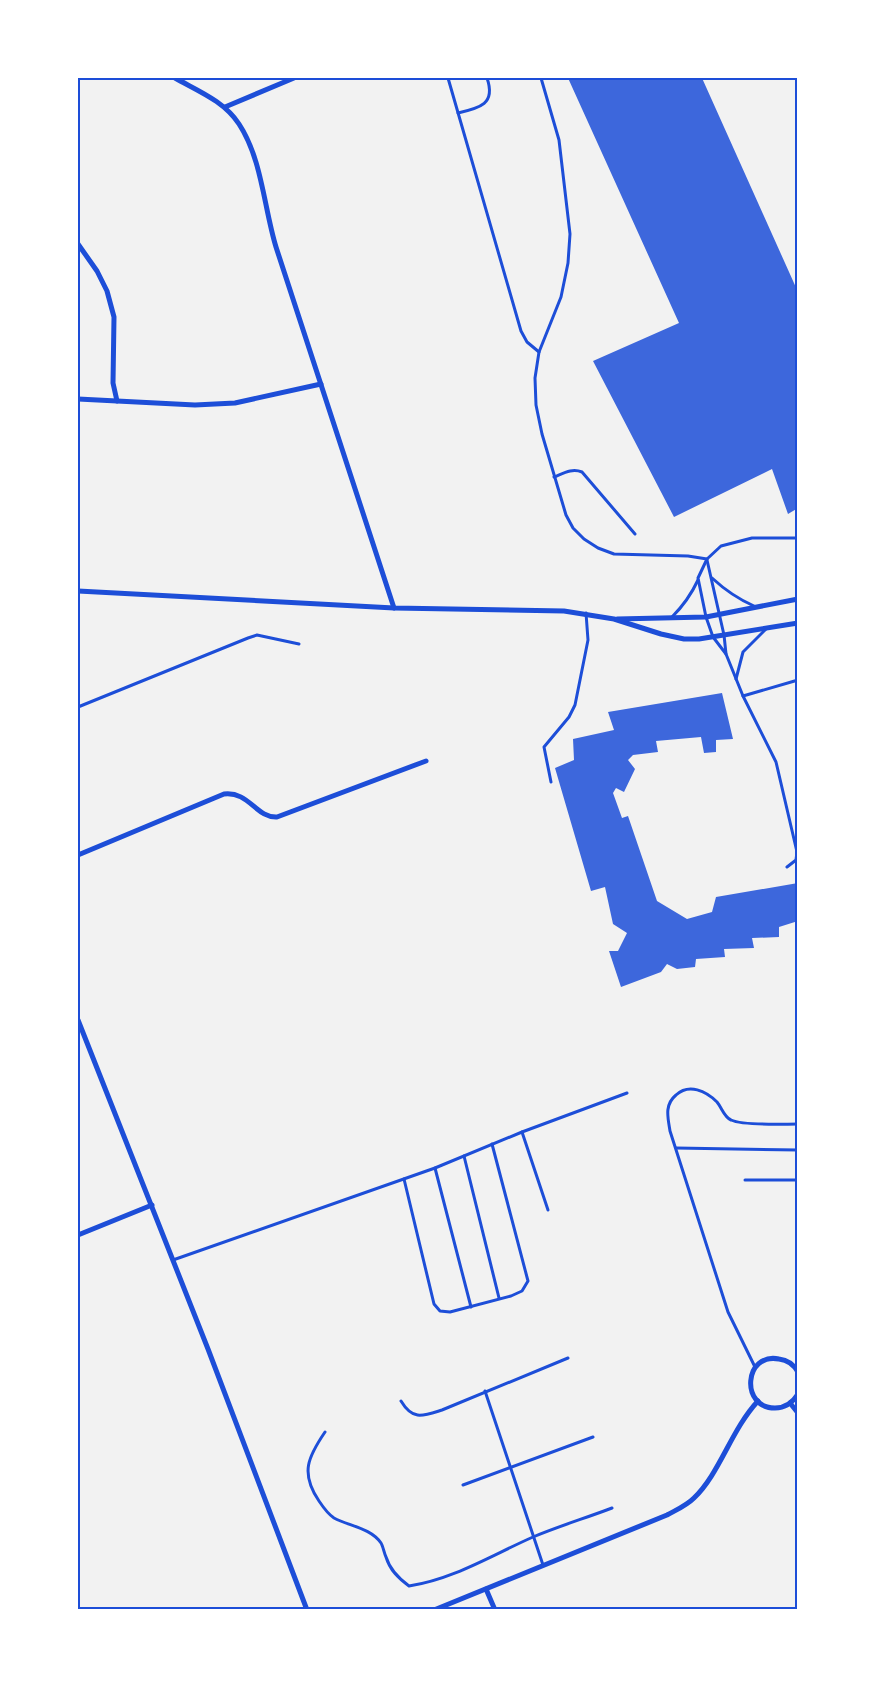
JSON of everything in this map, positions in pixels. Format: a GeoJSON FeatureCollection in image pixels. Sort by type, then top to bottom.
{"type":"FeatureCollection","features":[{"type":"Feature","properties":{"kind":"street"},"geometry":{"type":"LineString","coordinates":[[175,78],[225,107],[239,123],[247,138],[253,154],[276,244],[394,608]]}},
{"type":"Feature","properties":{"kind":"street"},"geometry":{"type":"LineString","coordinates":[[225,107],[294,78]]}},
{"type":"Feature","properties":{"kind":"street"},"geometry":{"type":"LineString","coordinates":[[78,244],[97,271],[107,291],[114,317],[113,383],[117,401]]}},
{"type":"Feature","properties":{"kind":"street"},"geometry":{"type":"LineString","coordinates":[[78,399],[195,405],[235,404],[321,384]]}},
{"type":"Feature","properties":{"kind":"street"},"geometry":{"type":"LineString","coordinates":[[78,591],[394,608],[543,610],[586,613],[684,639],[713,637],[798,623]]}},
{"type":"Feature","properties":{"kind":"street"},"geometry":{"type":"LineString","coordinates":[[614,619],[706,617],[798,599]]}},
{"type":"Feature","properties":{"kind":"street"},"geometry":{"type":"LineString","coordinates":[[78,855],[224,794],[238,794],[267,816],[277,817],[426,761]]}},
{"type":"Feature","properties":{"kind":"street"},"geometry":{"type":"LineString","coordinates":[[78,1020],[173,1260],[307,1610]]}},
{"type":"Feature","properties":{"kind":"street"},"geometry":{"type":"LineString","coordinates":[[78,1235],[152,1206]]}},
{"type":"Feature","properties":{"kind":"street"},"geometry":{"type":"LineString","coordinates":[[798,1372],[790,1363],[776,1358],[761,1362],[755,1367],[752,1374],[751,1389],[758,1402],[774,1408],[790,1403],[798,1394]]}},
{"type":"Feature","properties":{"kind":"street"},"geometry":{"type":"LineString","coordinates":[[434,1610],[683,1507],[702,1488],[743,1419],[758,1402]]}},
{"type":"Feature","properties":{"kind":"street"},"geometry":{"type":"LineString","coordinates":[[790,1403],[798,1413]]}},
{"type":"Feature","properties":{"kind":"street"},"geometry":{"type":"LineString","coordinates":[[486,1588],[495,1610]]}},
{"type":"Feature","properties":{"kind":"lane"},"geometry":{"type":"LineString","coordinates":[[448,78],[521,330],[527,342],[539,352]]}},
{"type":"Feature","properties":{"kind":"lane"},"geometry":{"type":"LineString","coordinates":[[458,113],[479,108],[486,103],[489,95],[487,78]]}},
{"type":"Feature","properties":{"kind":"lane"},"geometry":{"type":"LineString","coordinates":[[541,78],[559,140],[570,234],[568,262],[561,296],[539,352],[535,378],[536,405],[542,434],[566,515],[573,528],[584,539],[598,548],[614,554],[688,556],[707,559]]}},
{"type":"Feature","properties":{"kind":"lane"},"geometry":{"type":"LineString","coordinates":[[554,476],[571,470],[582,472],[635,534]]}},
{"type":"Feature","properties":{"kind":"lane"},"geometry":{"type":"LineString","coordinates":[[671,618],[683,607],[692,593],[707,559],[721,546],[734,541],[752,538],[798,538]]}},
{"type":"Feature","properties":{"kind":"lane"},"geometry":{"type":"LineString","coordinates":[[707,559],[720,615],[726,654]]}},
{"type":"Feature","properties":{"kind":"lane"},"geometry":{"type":"LineString","coordinates":[[712,577],[724,590],[739,600],[755,607]]}},
{"type":"Feature","properties":{"kind":"lane"},"geometry":{"type":"LineString","coordinates":[[698,578],[706,617],[713,637],[726,654],[743,696],[780,773],[797,852],[796,860],[788,867]]}},
{"type":"Feature","properties":{"kind":"lane"},"geometry":{"type":"LineString","coordinates":[[551,782],[544,747],[569,717],[575,705],[588,640],[586,613]]}},
{"type":"Feature","properties":{"kind":"lane"},"geometry":{"type":"LineString","coordinates":[[736,679],[743,652],[767,628]]}},
{"type":"Feature","properties":{"kind":"lane"},"geometry":{"type":"LineString","coordinates":[[78,707],[248,638],[257,636],[298,644]]}},
{"type":"Feature","properties":{"kind":"lane"},"geometry":{"type":"LineString","coordinates":[[743,696],[798,680]]}},
{"type":"Feature","properties":{"kind":"lane"},"geometry":{"type":"LineString","coordinates":[[755,1367],[728,1312],[670,1131],[667,1112],[669,1104],[676,1094],[685,1089],[698,1089],[717,1102],[731,1120],[742,1123],[798,1124]]}},
{"type":"Feature","properties":{"kind":"lane"},"geometry":{"type":"LineString","coordinates":[[173,1260],[435,1168],[522,1132],[627,1093]]}},
{"type":"Feature","properties":{"kind":"lane"},"geometry":{"type":"LineString","coordinates":[[522,1132],[548,1210]]}},
{"type":"Feature","properties":{"kind":"lane"},"geometry":{"type":"LineString","coordinates":[[404,1179],[434,1304],[440,1311],[450,1312],[511,1296],[522,1291],[528,1281],[492,1144]]}},
{"type":"Feature","properties":{"kind":"lane"},"geometry":{"type":"LineString","coordinates":[[676,1148],[798,1150]]}},
{"type":"Feature","properties":{"kind":"lane"},"geometry":{"type":"LineString","coordinates":[[464,1156],[499,1298]]}},
{"type":"Feature","properties":{"kind":"lane"},"geometry":{"type":"LineString","coordinates":[[435,1168],[470,1307]]}},
{"type":"Feature","properties":{"kind":"lane"},"geometry":{"type":"LineString","coordinates":[[745,1180],[798,1180]]}},
{"type":"Feature","properties":{"kind":"lane"},"geometry":{"type":"LineString","coordinates":[[402,1401],[407,1411],[423,1416],[568,1358]]}},
{"type":"Feature","properties":{"kind":"lane"},"geometry":{"type":"LineString","coordinates":[[485,1391],[543,1565]]}},
{"type":"Feature","properties":{"kind":"lane"},"geometry":{"type":"LineString","coordinates":[[325,1432],[314,1448],[309,1460],[307,1474],[318,1499],[333,1517],[370,1533],[381,1542],[388,1565],[398,1579],[409,1586],[459,1572],[534,1537],[612,1508]]}},
{"type":"Feature","properties":{"kind":"lane"},"geometry":{"type":"LineString","coordinates":[[463,1484],[593,1437]]}},
{"type":"Feature","properties":{"kind":"building"},"geometry":{"type":"Polygon","coordinates":[[[568,78],[702,78],[798,292],[798,508],[788,514],[772,469],[674,517],[593,361],[679,323],[568,78]]]}},
{"type":"Feature","properties":{"kind":"building"},"geometry":{"type":"Polygon","coordinates":[[[722,693],[733,739],[716,740],[716,752],[704,753],[701,737],[656,741],[658,752],[633,755],[628,760],[635,769],[624,792],[616,788],[613,793],[622,818],[628,816],[657,901],[687,919],[712,912],[716,897],[798,883],[798,921],[779,927],[779,937],[752,938],[754,948],[724,949],[725,957],[696,959],[695,967],[677,969],[667,964],[661,972],[621,987],[609,951],[618,951],[627,933],[613,924],[605,887],[591,891],[555,768],[574,760],[573,739],[614,730],[608,712],[722,693]]]}}]}
